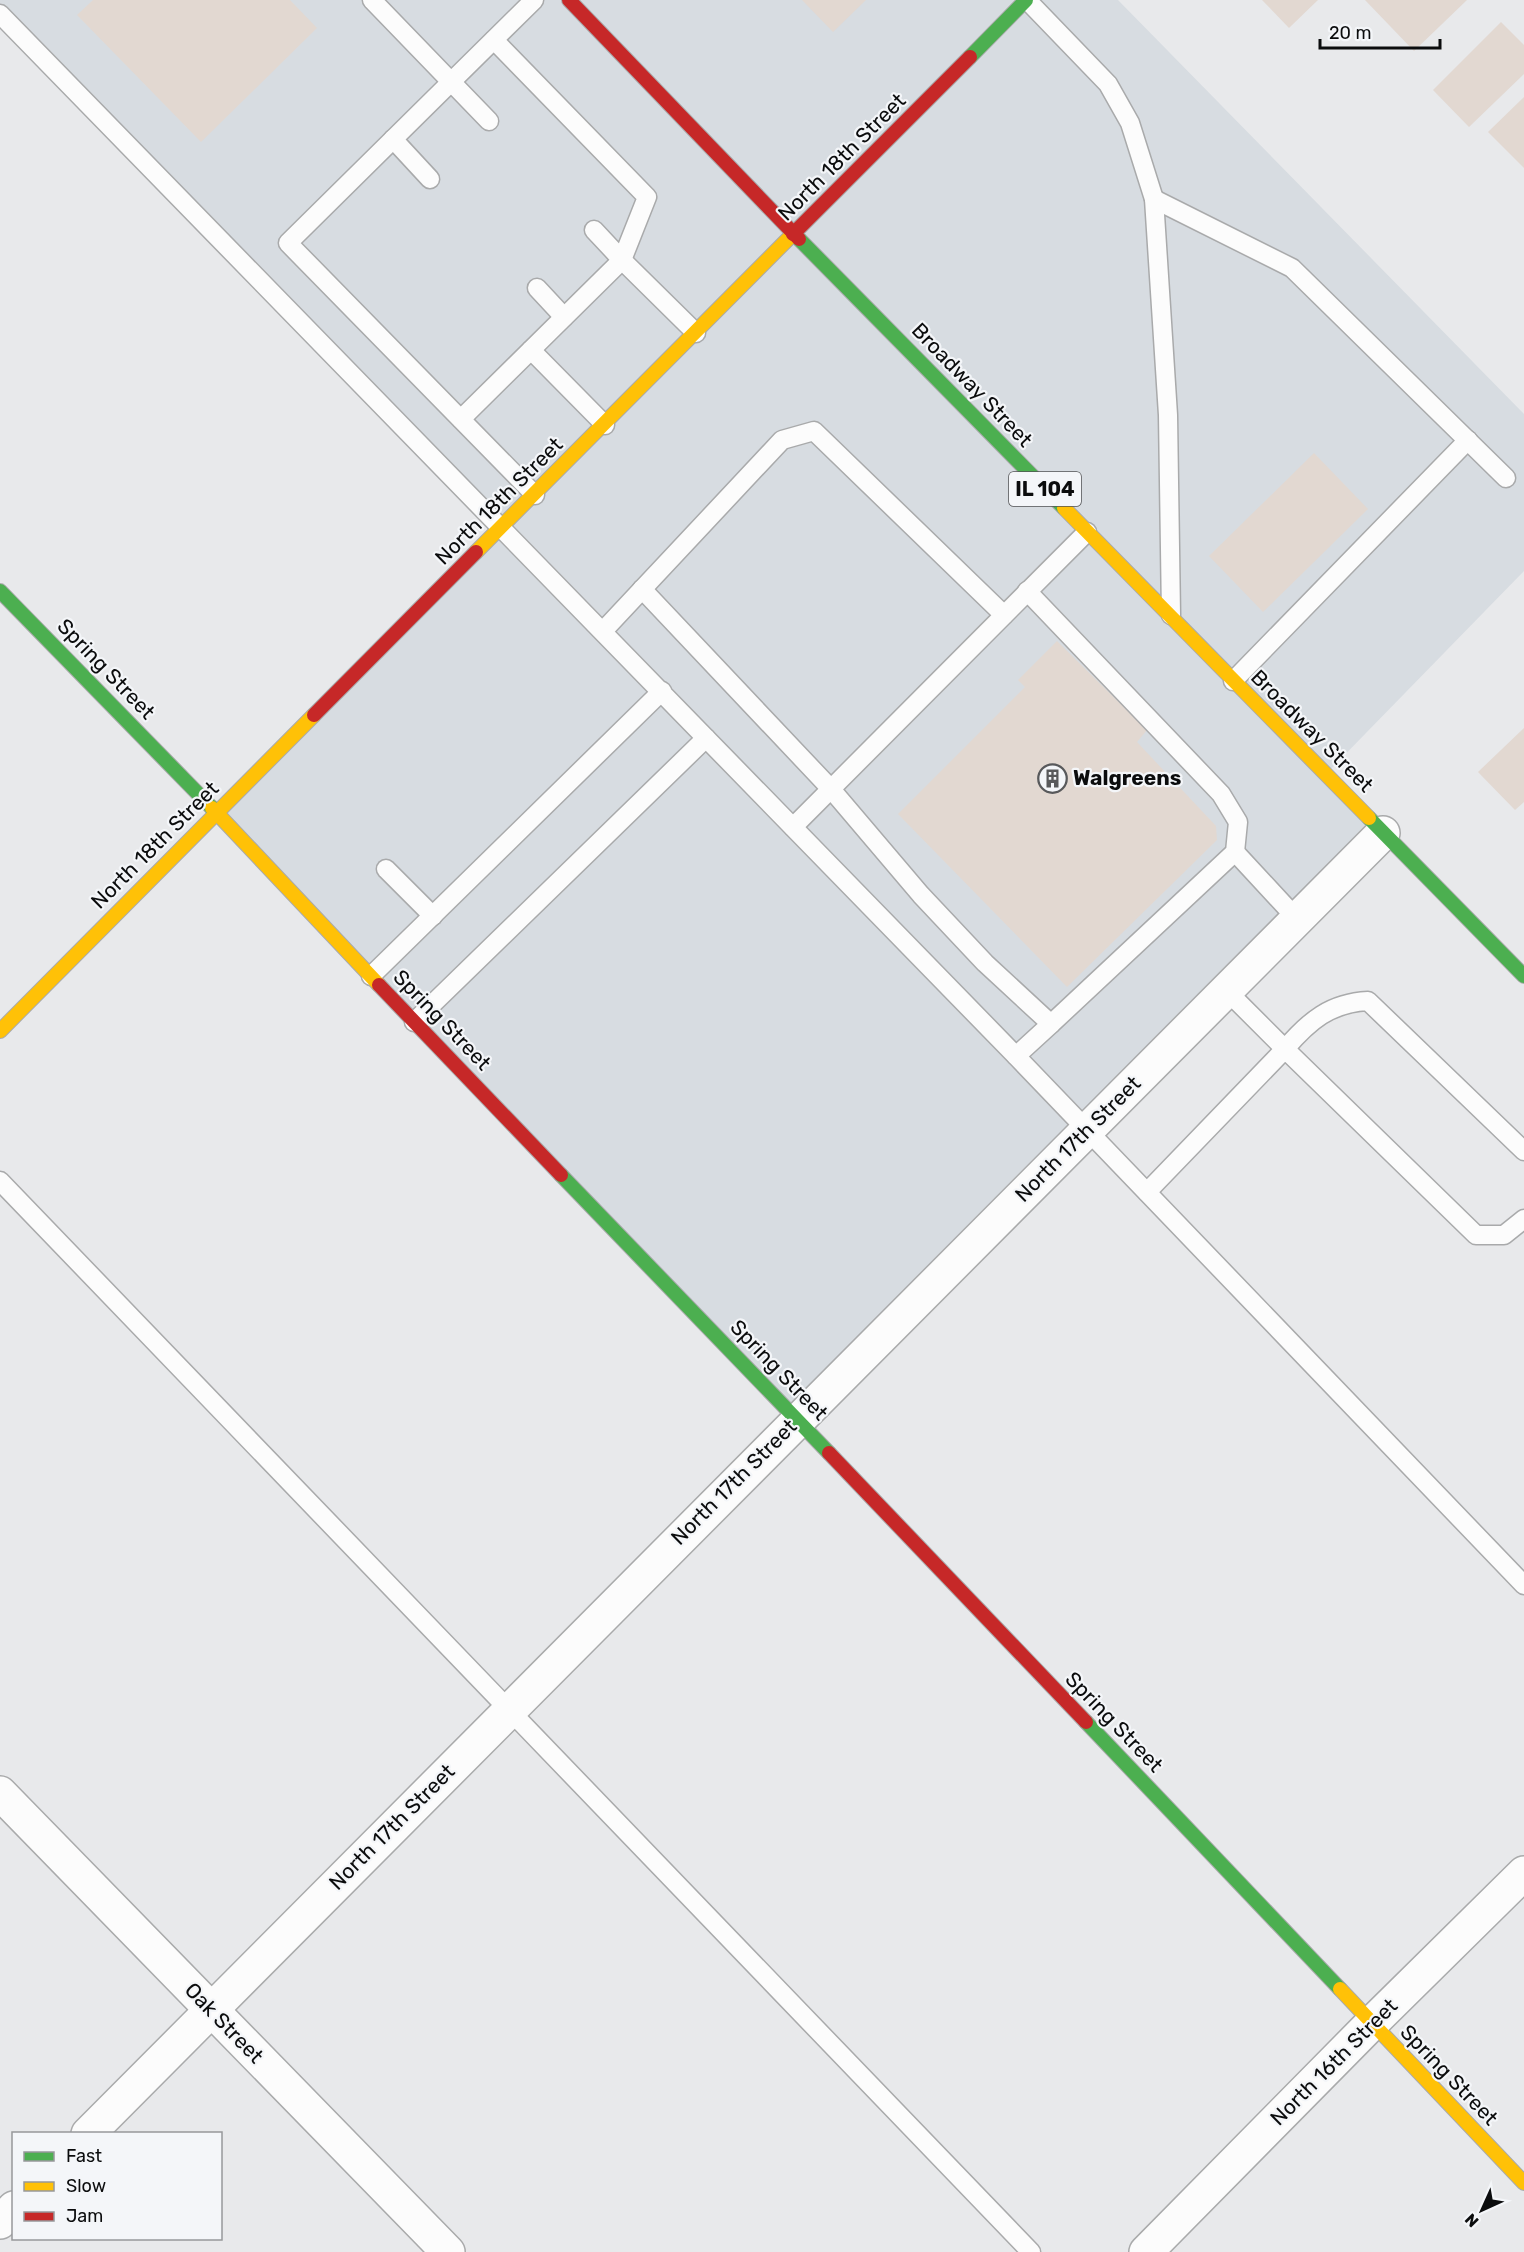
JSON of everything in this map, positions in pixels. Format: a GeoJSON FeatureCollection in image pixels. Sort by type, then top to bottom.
{"type":"FeatureCollection","features":[{"type":"Feature","properties":{"kind":"street","name":"Broadway Street"},"geometry":{"type":"LineString","coordinates":[[568,0],[1524,976]]}},
{"type":"Feature","properties":{"kind":"street","name":"North 18th Street"},"geometry":{"type":"LineString","coordinates":[[0,1031],[1027,0]]}},
{"type":"Feature","properties":{"kind":"street","name":"Spring Street"},"geometry":{"type":"LineString","coordinates":[[0,591],[217,813],[1524,2183]]}},
{"type":"Feature","properties":{"kind":"street","name":"North 17th Street"},"geometry":{"type":"LineString","coordinates":[[89,2132],[1383,833]]}},
{"type":"Feature","properties":{"kind":"street","name":"Oak Street"},"geometry":{"type":"LineString","coordinates":[[0,1793],[448,2252]]}},
{"type":"Feature","properties":{"kind":"street","name":"North 16th Street"},"geometry":{"type":"LineString","coordinates":[[1146,2252],[1524,1873]]}},
{"type":"Feature","properties":{"kind":"street"},"geometry":{"type":"LineString","coordinates":[[0,2222],[12,2210]]}},
{"type":"Feature","properties":{"kind":"lane"},"geometry":{"type":"LineString","coordinates":[[372,0],[489,121]]}},
{"type":"Feature","properties":{"kind":"lane"},"geometry":{"type":"LineString","coordinates":[[534,0],[288,243],[535,495]]}},
{"type":"Feature","properties":{"kind":"lane"},"geometry":{"type":"LineString","coordinates":[[1027,0],[1108,84],[1130,123],[1154,199],[1168,415],[1171,617]]}},
{"type":"Feature","properties":{"kind":"lane"},"geometry":{"type":"LineString","coordinates":[[0,14],[793,826],[1524,1585]]}},
{"type":"Feature","properties":{"kind":"lane"},"geometry":{"type":"LineString","coordinates":[[461,419],[622,260],[647,197],[494,40]]}},
{"type":"Feature","properties":{"kind":"lane"},"geometry":{"type":"LineString","coordinates":[[393,139],[430,179]]}},
{"type":"Feature","properties":{"kind":"lane"},"geometry":{"type":"LineString","coordinates":[[1154,199],[1292,268],[1506,478]]}},
{"type":"Feature","properties":{"kind":"lane"},"geometry":{"type":"LineString","coordinates":[[594,230],[696,333]]}},
{"type":"Feature","properties":{"kind":"lane"},"geometry":{"type":"LineString","coordinates":[[537,288],[564,317]]}},
{"type":"Feature","properties":{"kind":"lane"},"geometry":{"type":"LineString","coordinates":[[531,350],[605,425]]}},
{"type":"Feature","properties":{"kind":"lane"},"geometry":{"type":"LineString","coordinates":[[603,631],[782,440],[814,431],[1004,615]]}},
{"type":"Feature","properties":{"kind":"lane"},"geometry":{"type":"LineString","coordinates":[[1233,681],[1468,440]]}},
{"type":"Feature","properties":{"kind":"lane"},"geometry":{"type":"LineString","coordinates":[[793,826],[1087,532]]}},
{"type":"Feature","properties":{"kind":"lane"},"geometry":{"type":"LineString","coordinates":[[642,589],[831,789],[921,895],[985,963],[1051,1024]]}},
{"type":"Feature","properties":{"kind":"lane"},"geometry":{"type":"LineString","coordinates":[[1016,1056],[1234,852],[1238,822],[1221,794],[1027,591]]}},
{"type":"Feature","properties":{"kind":"lane"},"geometry":{"type":"LineString","coordinates":[[371,976],[662,691]]}},
{"type":"Feature","properties":{"kind":"lane"},"geometry":{"type":"LineString","coordinates":[[414,1022],[706,738]]}},
{"type":"Feature","properties":{"kind":"lane"},"geometry":{"type":"LineString","coordinates":[[1234,852],[1297,919]]}},
{"type":"Feature","properties":{"kind":"lane"},"geometry":{"type":"LineString","coordinates":[[386,869],[433,916]]}},
{"type":"Feature","properties":{"kind":"lane"},"geometry":{"type":"LineString","coordinates":[[1226,990],[1476,1235],[1504,1235],[1524,1219]]}},
{"type":"Feature","properties":{"kind":"lane"},"geometry":{"type":"LineString","coordinates":[[1147,1192],[1318,1016],[1347,1002],[1368,1001],[1524,1151]]}},
{"type":"Feature","properties":{"kind":"lane"},"geometry":{"type":"LineString","coordinates":[[0,1180],[1031,2252]]}},
{"type":"Feature","properties":{"kind":"shaded area"},"geometry":{"type":"Polygon","coordinates":[[[0,0],[1118,0],[1524,414],[1524,571],[1326,774],[1383,833],[797,1419],[217,813],[502,527],[0,14],[0,0]]]}},
{"type":"Feature","properties":{"kind":"building"},"geometry":{"type":"Polygon","coordinates":[[[93,0],[290,0],[317,28],[201,142],[77,15],[93,0]]]}},
{"type":"Feature","properties":{"kind":"building"},"geometry":{"type":"Polygon","coordinates":[[[802,0],[866,0],[833,32],[802,0]]]}},
{"type":"Feature","properties":{"kind":"building"},"geometry":{"type":"Polygon","coordinates":[[[1262,0],[1318,0],[1289,28],[1262,0]]]}},
{"type":"Feature","properties":{"kind":"building"},"geometry":{"type":"Polygon","coordinates":[[[1365,0],[1467,0],[1414,51],[1365,0]]]}},
{"type":"Feature","properties":{"kind":"building"},"geometry":{"type":"Polygon","coordinates":[[[1501,22],[1524,45],[1524,74],[1469,127],[1433,90],[1501,22]]]}},
{"type":"Feature","properties":{"kind":"building"},"geometry":{"type":"Polygon","coordinates":[[[1524,97],[1524,168],[1488,132],[1524,97]]]}},
{"type":"Feature","properties":{"kind":"building"},"geometry":{"type":"Polygon","coordinates":[[[1314,453],[1368,509],[1263,612],[1209,556],[1314,453]]]}},
{"type":"Feature","properties":{"kind":"building","name":"Walgreens"},"geometry":{"type":"Polygon","coordinates":[[[1057,641],[1147,730],[1137,742],[1216,826],[1217,840],[1067,987],[898,814],[1025,687],[1018,680],[1057,641]]]}},
{"type":"Feature","properties":{"kind":"building"},"geometry":{"type":"Polygon","coordinates":[[[1524,728],[1524,802],[1515,810],[1478,772],[1524,728]]]}},
{"type":"Feature","properties":{"kind":"traffic: fast"},"geometry":{"type":"LineString","coordinates":[[970,57],[1026,0]]}},
{"type":"Feature","properties":{"kind":"traffic: fast"},"geometry":{"type":"LineString","coordinates":[[799,239],[1064,508]]}},
{"type":"Feature","properties":{"kind":"traffic: fast"},"geometry":{"type":"LineString","coordinates":[[0,591],[212,808]]}},
{"type":"Feature","properties":{"kind":"traffic: fast"},"geometry":{"type":"LineString","coordinates":[[1369,818],[1524,976]]}},
{"type":"Feature","properties":{"kind":"traffic: fast"},"geometry":{"type":"LineString","coordinates":[[561,1175],[829,1453]]}},
{"type":"Feature","properties":{"kind":"traffic: fast"},"geometry":{"type":"LineString","coordinates":[[1086,1722],[1340,1989]]}},
{"type":"Feature","properties":{"kind":"traffic: slow"},"geometry":{"type":"LineString","coordinates":[[476,552],[793,234]]}},
{"type":"Feature","properties":{"kind":"traffic: slow"},"geometry":{"type":"LineString","coordinates":[[1064,508],[1369,818]]}},
{"type":"Feature","properties":{"kind":"traffic: slow"},"geometry":{"type":"LineString","coordinates":[[0,1031],[314,715]]}},
{"type":"Feature","properties":{"kind":"traffic: slow"},"geometry":{"type":"LineString","coordinates":[[212,808],[379,985]]}},
{"type":"Feature","properties":{"kind":"traffic: slow"},"geometry":{"type":"LineString","coordinates":[[1340,1989],[1524,2183]]}},
{"type":"Feature","properties":{"kind":"traffic: jam"},"geometry":{"type":"LineString","coordinates":[[569,0],[799,239]]}},
{"type":"Feature","properties":{"kind":"traffic: jam"},"geometry":{"type":"LineString","coordinates":[[793,234],[970,57]]}},
{"type":"Feature","properties":{"kind":"traffic: jam"},"geometry":{"type":"LineString","coordinates":[[314,715],[476,552]]}},
{"type":"Feature","properties":{"kind":"traffic: jam"},"geometry":{"type":"LineString","coordinates":[[379,985],[561,1175]]}},
{"type":"Feature","properties":{"kind":"traffic: jam"},"geometry":{"type":"LineString","coordinates":[[829,1453],[1086,1722]]}},
{"type":"Feature","properties":{"kind":"place","name":"Walgreens"},"geometry":{"type":"Point","coordinates":[1052,778]}}]}
